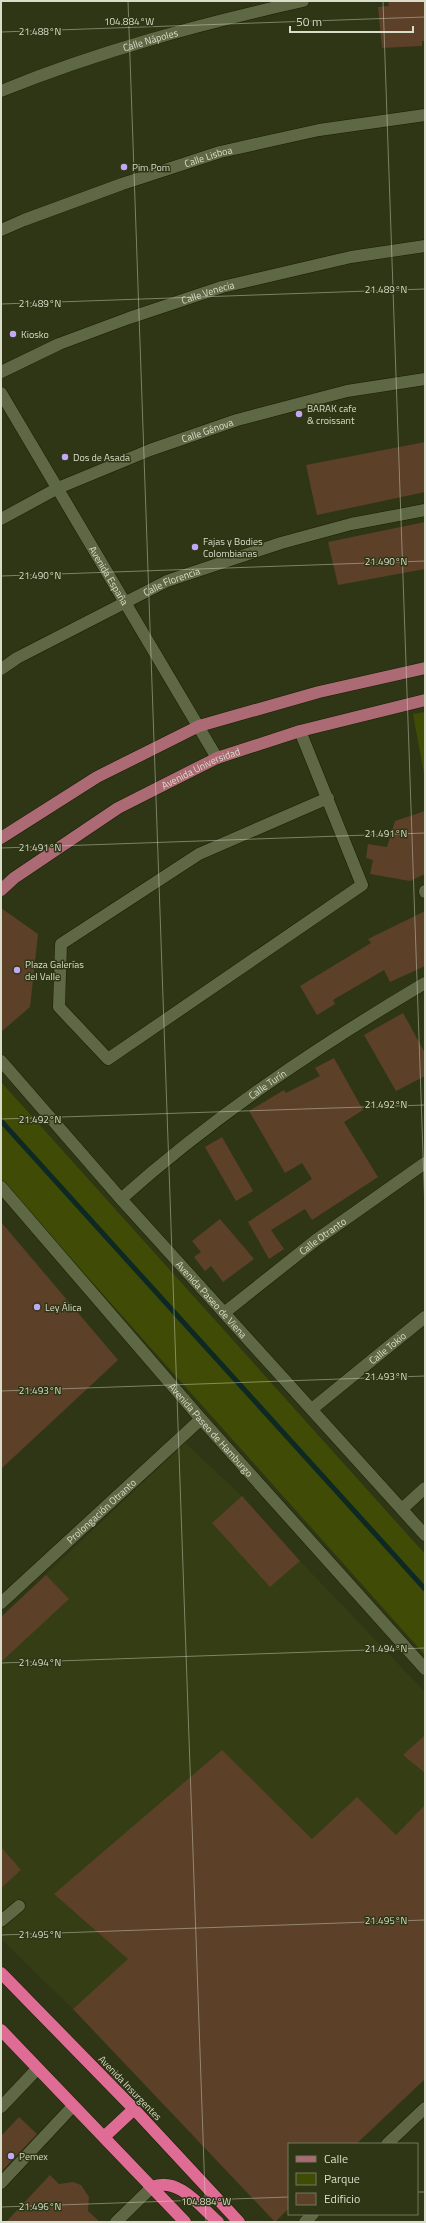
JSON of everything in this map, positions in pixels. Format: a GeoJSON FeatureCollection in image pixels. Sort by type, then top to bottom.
{"type":"FeatureCollection","features":[{"type":"Feature","properties":{"kind":"highway","name":"Avenida Insurgentes"},"geometry":{"type":"LineString","coordinates":[[1,1974],[134,2110],[239,2222]]}},
{"type":"Feature","properties":{"kind":"highway"},"geometry":{"type":"LineString","coordinates":[[1,2030],[185,2222]]}},
{"type":"Feature","properties":{"kind":"highway"},"geometry":{"type":"LineString","coordinates":[[104,2137],[134,2110]]}},
{"type":"Feature","properties":{"kind":"highway"},"geometry":{"type":"LineString","coordinates":[[152,2187],[160,2183],[169,2183],[178,2188],[218,2222]]}},
{"type":"Feature","properties":{"kind":"main road"},"geometry":{"type":"LineString","coordinates":[[1,838],[97,777],[199,726],[319,692],[425,668]]}},
{"type":"Feature","properties":{"kind":"main road","name":"Avenida Universidad"},"geometry":{"type":"LineString","coordinates":[[1,890],[14,878],[118,808],[217,758],[300,731],[425,700]]}},
{"type":"Feature","properties":{"kind":"street","name":"Calle Nápoles"},"geometry":{"type":"LineString","coordinates":[[1,91],[60,67],[142,40],[303,1]]}},
{"type":"Feature","properties":{"kind":"street","name":"Calle Lisboa"},"geometry":{"type":"LineString","coordinates":[[1,230],[122,184],[220,152],[319,130],[425,115]]}},
{"type":"Feature","properties":{"kind":"street","name":"Calle Venecia"},"geometry":{"type":"LineString","coordinates":[[1,372],[59,344],[129,318],[222,287],[351,257],[425,246]]}},
{"type":"Feature","properties":{"kind":"street","name":"Calle Génova"},"geometry":{"type":"LineString","coordinates":[[1,519],[58,488],[150,450],[237,420],[346,391],[425,379]]}},
{"type":"Feature","properties":{"kind":"street","name":"Avenida España"},"geometry":{"type":"LineString","coordinates":[[1,393],[217,758]]}},
{"type":"Feature","properties":{"kind":"street","name":"Calle Florencia"},"geometry":{"type":"LineString","coordinates":[[1,669],[17,658],[167,581],[281,543],[351,524],[425,510]]}},
{"type":"Feature","properties":{"kind":"street"},"geometry":{"type":"LineString","coordinates":[[300,731],[328,798],[362,885],[108,1059],[59,1007],[60,944],[199,854],[328,798]]}},
{"type":"Feature","properties":{"kind":"street","name":"Calle Turín"},"geometry":{"type":"LineString","coordinates":[[121,1200],[194,1136],[250,1096],[365,1018],[425,983]]}},
{"type":"Feature","properties":{"kind":"street","name":"Avenida Paseo de Viena"},"geometry":{"type":"LineString","coordinates":[[1,1062],[121,1200],[425,1535]]}},
{"type":"Feature","properties":{"kind":"street","name":"Calle Otranto"},"geometry":{"type":"LineString","coordinates":[[224,1313],[316,1240],[425,1163]]}},
{"type":"Feature","properties":{"kind":"street","name":"Avenida Paseo de Hamburgo"},"geometry":{"type":"LineString","coordinates":[[1,1187],[202,1418],[425,1669]]}},
{"type":"Feature","properties":{"kind":"street","name":"Calle Tokio"},"geometry":{"type":"LineString","coordinates":[[312,1409],[425,1317]]}},
{"type":"Feature","properties":{"kind":"street","name":"Prolongación Otranto"},"geometry":{"type":"LineString","coordinates":[[1,1603],[202,1418]]}},
{"type":"Feature","properties":{"kind":"street"},"geometry":{"type":"LineString","coordinates":[[402,1509],[425,1488]]}},
{"type":"Feature","properties":{"kind":"street"},"geometry":{"type":"LineString","coordinates":[[1,1921],[19,1906]]}},
{"type":"Feature","properties":{"kind":"street"},"geometry":{"type":"LineString","coordinates":[[1,2107],[37,2068]]}},
{"type":"Feature","properties":{"kind":"street"},"geometry":{"type":"LineString","coordinates":[[1,2183],[73,2106]]}},
{"type":"Feature","properties":{"kind":"street"},"geometry":{"type":"LineString","coordinates":[[388,2143],[425,2108]]}},
{"type":"Feature","properties":{"kind":"street"},"geometry":{"type":"LineString","coordinates":[[116,2222],[152,2187]]}},
{"type":"Feature","properties":{"kind":"street"},"geometry":{"type":"LineString","coordinates":[[305,2222],[313,2215]]}},
{"type":"Feature","properties":{"kind":"shaded area"},"geometry":{"type":"Polygon","coordinates":[[[185,1443],[242,1496],[300,1561],[425,1692],[425,2079],[358,2143],[288,2143],[288,2210],[275,2222],[73,2009],[1,1939],[1,1617],[185,1443]]]}},
{"type":"Feature","properties":{"kind":"green space"},"geometry":{"type":"Polygon","coordinates":[[[425,712],[425,779],[413,714],[425,712]]]}},
{"type":"Feature","properties":{"kind":"green space"},"geometry":{"type":"Polygon","coordinates":[[[1,1082],[425,1554],[425,1655],[1,1180],[1,1082]]]}},
{"type":"Feature","properties":{"kind":"building"},"geometry":{"type":"Polygon","coordinates":[[[388,1],[425,1],[425,41],[422,41],[422,46],[382,48],[378,7],[389,6],[388,1]]]}},
{"type":"Feature","properties":{"kind":"building"},"geometry":{"type":"Polygon","coordinates":[[[425,442],[425,492],[317,515],[306,465],[425,442]]]}},
{"type":"Feature","properties":{"kind":"building"},"geometry":{"type":"Polygon","coordinates":[[[425,522],[425,569],[338,585],[328,542],[425,522]]]}},
{"type":"Feature","properties":{"kind":"building"},"geometry":{"type":"Polygon","coordinates":[[[425,811],[425,874],[410,881],[370,874],[373,860],[366,858],[368,844],[387,847],[395,821],[425,811]]]}},
{"type":"Feature","properties":{"kind":"building","name":"Plaza Galerías del Valle"},"geometry":{"type":"Polygon","coordinates":[[[1,908],[38,934],[30,1007],[1,1032],[1,908]]]}},
{"type":"Feature","properties":{"kind":"building"},"geometry":{"type":"Polygon","coordinates":[[[425,911],[425,966],[390,982],[384,970],[333,1000],[335,1004],[317,1015],[300,986],[371,943],[368,939],[425,911]]]}},
{"type":"Feature","properties":{"kind":"building"},"geometry":{"type":"Polygon","coordinates":[[[403,1013],[425,1053],[425,1076],[396,1091],[364,1035],[403,1013]]]}},
{"type":"Feature","properties":{"kind":"building"},"geometry":{"type":"Polygon","coordinates":[[[334,1058],[363,1110],[344,1122],[378,1177],[312,1220],[305,1209],[271,1230],[284,1249],[269,1259],[248,1222],[312,1179],[302,1163],[285,1173],[249,1111],[284,1090],[286,1093],[320,1076],[315,1068],[334,1058]]]}},
{"type":"Feature","properties":{"kind":"building"},"geometry":{"type":"Polygon","coordinates":[[[222,1137],[253,1191],[236,1201],[205,1147],[222,1137]]]}},
{"type":"Feature","properties":{"kind":"building"},"geometry":{"type":"Polygon","coordinates":[[[220,1219],[254,1259],[223,1282],[211,1266],[205,1271],[194,1257],[201,1252],[192,1241],[220,1219]]]}},
{"type":"Feature","properties":{"kind":"building","name":"Ley Álica"},"geometry":{"type":"Polygon","coordinates":[[[1,1222],[118,1360],[1,1469],[1,1222]]]}},
{"type":"Feature","properties":{"kind":"building"},"geometry":{"type":"Polygon","coordinates":[[[242,1496],[300,1561],[270,1587],[212,1523],[242,1496]]]}},
{"type":"Feature","properties":{"kind":"building"},"geometry":{"type":"Polygon","coordinates":[[[46,1575],[69,1599],[1,1662],[1,1617],[46,1575]]]}},
{"type":"Feature","properties":{"kind":"building"},"geometry":{"type":"Polygon","coordinates":[[[425,1735],[425,1773],[403,1755],[425,1735]]]}},
{"type":"Feature","properties":{"kind":"building"},"geometry":{"type":"Polygon","coordinates":[[[222,1750],[312,1839],[357,1797],[396,1835],[425,1805],[425,2079],[357,2143],[288,2143],[288,2209],[275,2222],[73,2009],[128,1959],[54,1894],[222,1750]]]}},
{"type":"Feature","properties":{"kind":"building"},"geometry":{"type":"Polygon","coordinates":[[[1,1847],[21,1870],[1,1888],[1,1847]]]}},
{"type":"Feature","properties":{"kind":"building","name":"Pemex"},"geometry":{"type":"Polygon","coordinates":[[[19,2117],[37,2134],[1,2172],[1,2136],[19,2117]]]}},
{"type":"Feature","properties":{"kind":"building"},"geometry":{"type":"Polygon","coordinates":[[[50,2175],[59,2184],[73,2182],[81,2185],[89,2197],[88,2211],[100,2222],[6,2222],[50,2175]]]}},
{"type":"Feature","properties":{"kind":"waterway"},"geometry":{"type":"LineString","coordinates":[[1,1121],[425,1589]]}},
{"type":"Feature","properties":{"kind":"place","name":"Pim Pom"},"geometry":{"type":"Point","coordinates":[124,167]}},
{"type":"Feature","properties":{"kind":"place","name":"Kiosko"},"geometry":{"type":"Point","coordinates":[13,334]}},
{"type":"Feature","properties":{"kind":"place","name":"BARAK cafe & croissant"},"geometry":{"type":"Point","coordinates":[299,414]}},
{"type":"Feature","properties":{"kind":"place","name":"Dos de Asada"},"geometry":{"type":"Point","coordinates":[65,457]}},
{"type":"Feature","properties":{"kind":"place","name":"Fajas y Bodies Colombianas"},"geometry":{"type":"Point","coordinates":[195,547]}},
{"type":"Feature","properties":{"kind":"place","name":"Plaza Galerías del Valle"},"geometry":{"type":"Point","coordinates":[17,970]}},
{"type":"Feature","properties":{"kind":"place","name":"Ley Álica"},"geometry":{"type":"Point","coordinates":[37,1307]}},
{"type":"Feature","properties":{"kind":"place","name":"Pemex"},"geometry":{"type":"Point","coordinates":[11,2156]}}]}
